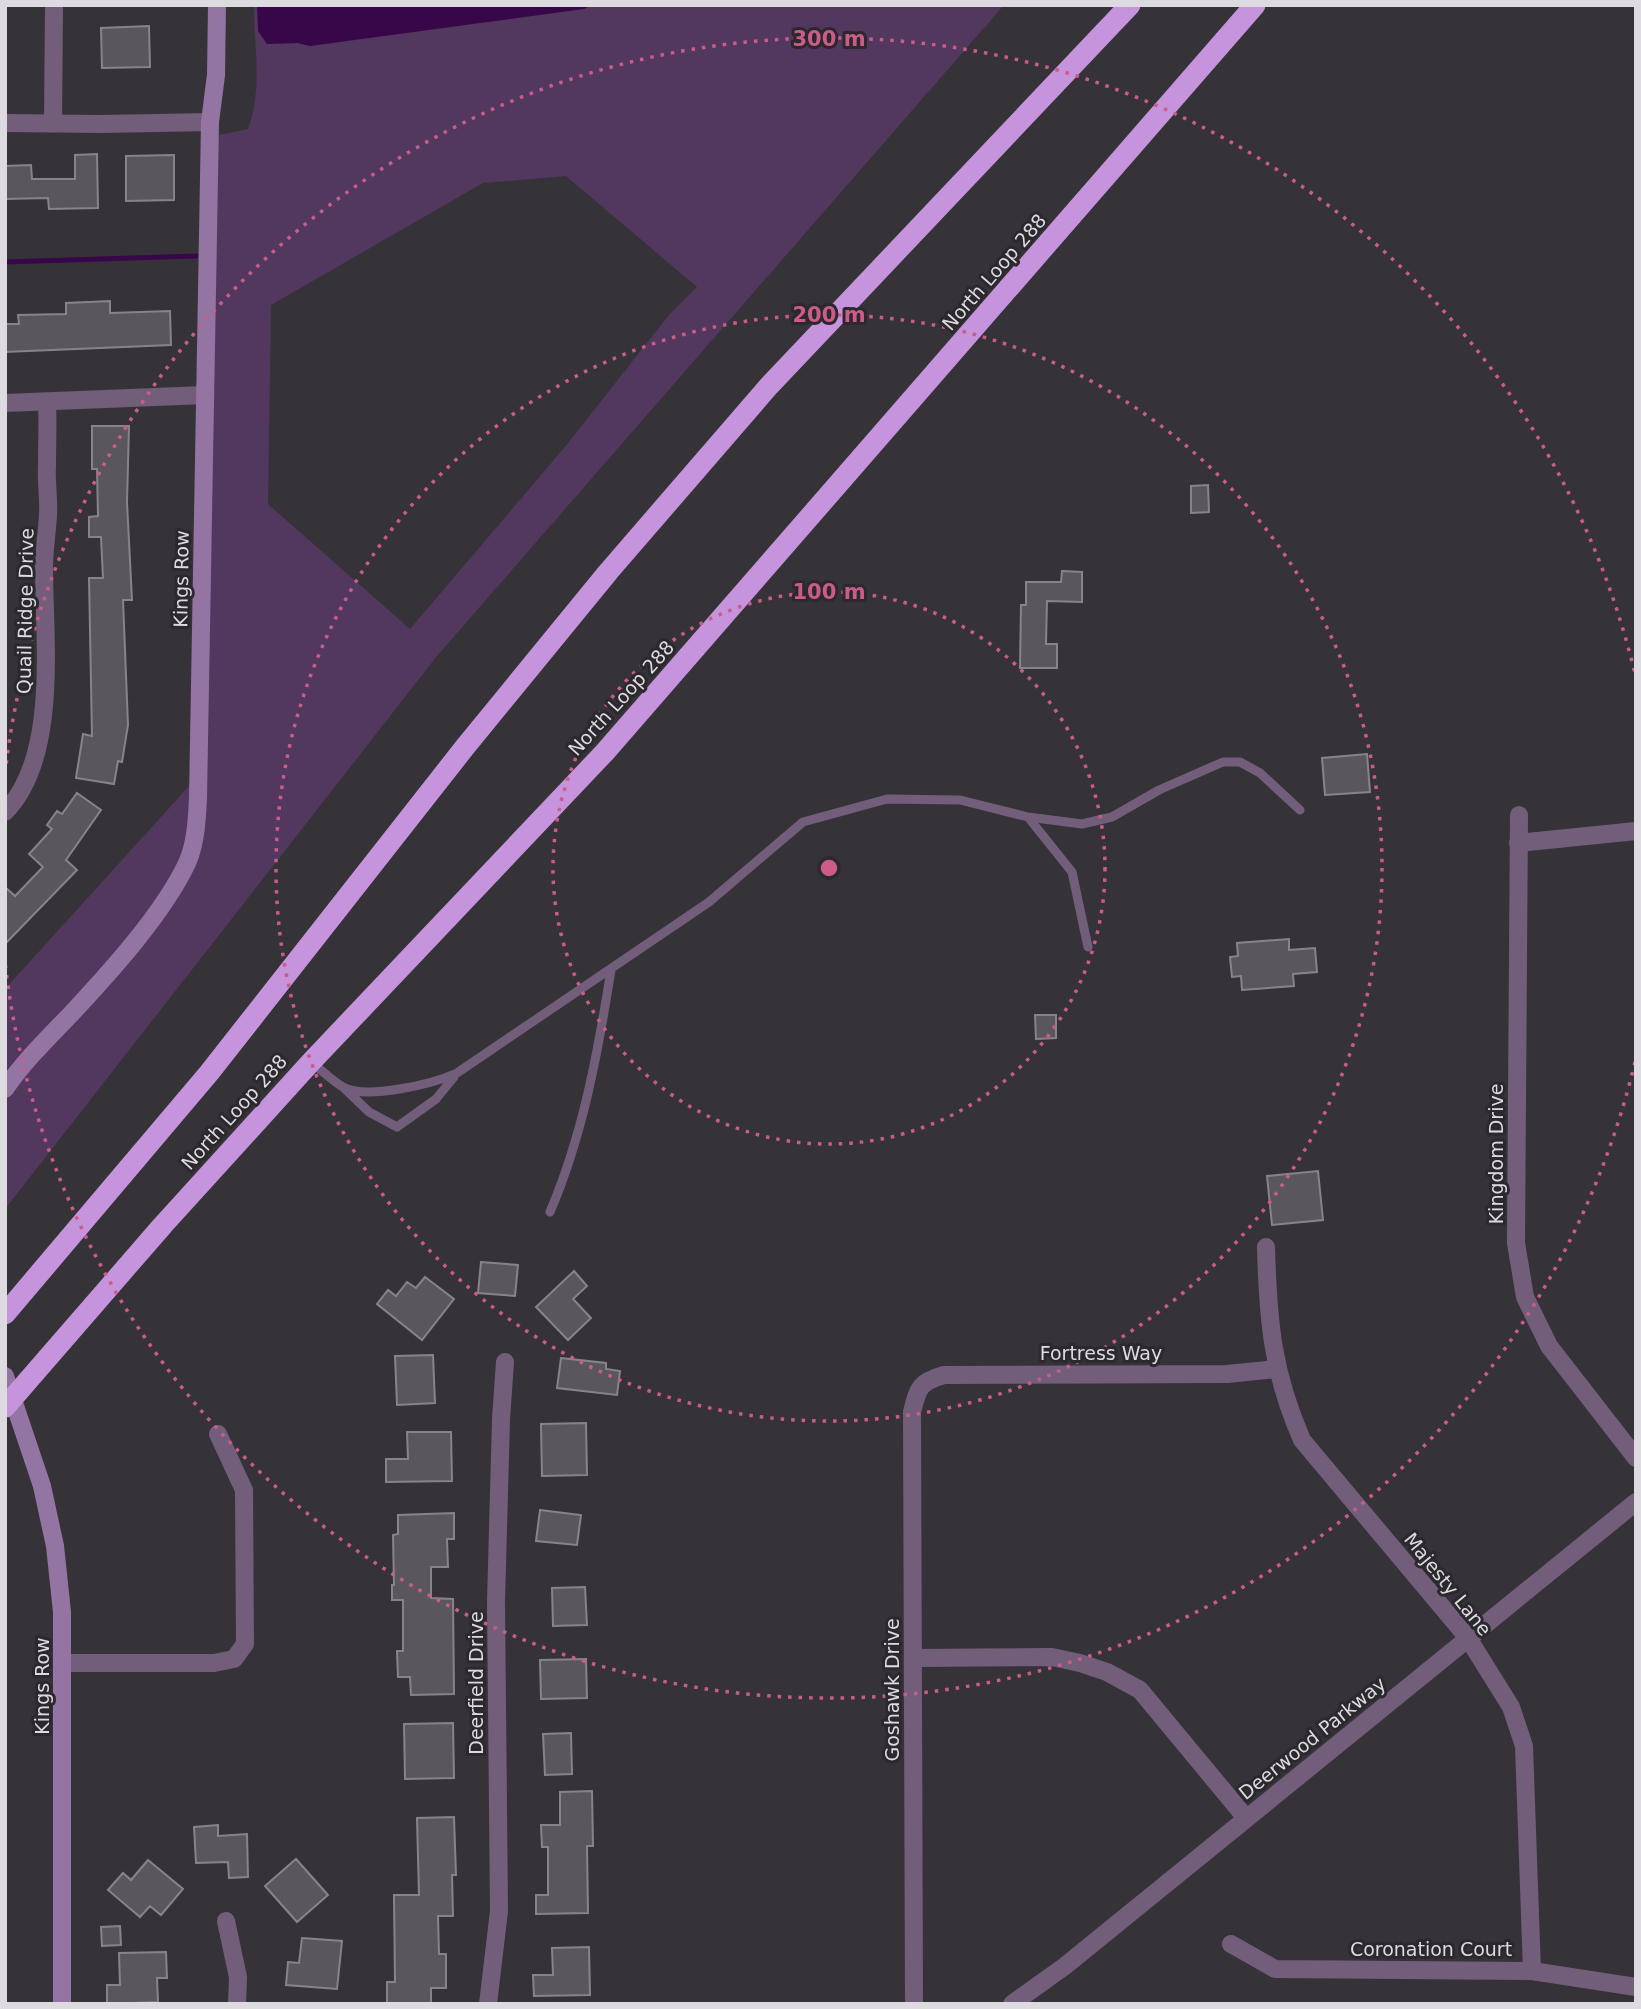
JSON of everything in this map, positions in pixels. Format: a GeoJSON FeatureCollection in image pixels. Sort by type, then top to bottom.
{"type":"FeatureCollection","features":[{"type":"Feature","properties":{"kind":"highway"},"geometry":{"type":"LineString","coordinates":[[5,1314],[209,1073],[464,747],[609,571],[768,387],[1130,5]]}},
{"type":"Feature","properties":{"kind":"highway","name":"North Loop 288"},"geometry":{"type":"LineString","coordinates":[[9,1402],[163,1225],[311,1062],[605,752],[1255,5]]}},
{"type":"Feature","properties":{"kind":"street"},"geometry":{"type":"LineString","coordinates":[[53,123],[54,5]]}},
{"type":"Feature","properties":{"kind":"street","name":"Kings Row"},"geometry":{"type":"LineString","coordinates":[[5,1089],[143,930],[178,878],[194,842],[198,798],[210,122],[216,75],[217,5]]}},
{"type":"Feature","properties":{"kind":"street"},"geometry":{"type":"LineString","coordinates":[[5,123],[210,122]]}},
{"type":"Feature","properties":{"kind":"street"},"geometry":{"type":"LineString","coordinates":[[5,402],[205,395]]}},
{"type":"Feature","properties":{"kind":"street","name":"Quail Ridge Drive"},"geometry":{"type":"LineString","coordinates":[[5,812],[30,771],[41,734],[45,685],[47,402]]}},
{"type":"Feature","properties":{"kind":"street","name":"Kingdom Drive"},"geometry":{"type":"LineString","coordinates":[[1518,815],[1516,1243],[1525,1297],[1549,1346],[1636,1458]]}},
{"type":"Feature","properties":{"kind":"street"},"geometry":{"type":"LineString","coordinates":[[1518,843],[1636,831]]}},
{"type":"Feature","properties":{"kind":"street","name":"Majesty Lane"},"geometry":{"type":"LineString","coordinates":[[1266,1247],[1268,1311],[1277,1369],[1286,1402],[1302,1440],[1468,1638],[1511,1707],[1524,1746],[1532,1971]]}},
{"type":"Feature","properties":{"kind":"street","name":"Deerfield Drive"},"geometry":{"type":"LineString","coordinates":[[488,2004],[499,1911],[496,1602],[500,1419],[505,1362]]}},
{"type":"Feature","properties":{"kind":"street","name":"Fortress Way"},"geometry":{"type":"LineString","coordinates":[[927,1379],[944,1375],[1227,1374],[1277,1369]]}},
{"type":"Feature","properties":{"kind":"street","name":"Kings Row"},"geometry":{"type":"LineString","coordinates":[[5,1376],[9,1402],[42,1486],[55,1546],[62,1612],[62,2004]]}},
{"type":"Feature","properties":{"kind":"street","name":"Goshawk Drive"},"geometry":{"type":"LineString","coordinates":[[914,2004],[912,1412],[916,1393],[927,1379]]}},
{"type":"Feature","properties":{"kind":"street"},"geometry":{"type":"LineString","coordinates":[[63,1663],[214,1663],[233,1659],[245,1644],[244,1490],[218,1434]]}},
{"type":"Feature","properties":{"kind":"street","name":"Deerwood Parkway"},"geometry":{"type":"LineString","coordinates":[[1012,2004],[1065,1966],[1636,1502]]}},
{"type":"Feature","properties":{"kind":"street"},"geometry":{"type":"LineString","coordinates":[[913,1658],[1052,1657],[1107,1672],[1140,1690],[1246,1818]]}},
{"type":"Feature","properties":{"kind":"street"},"geometry":{"type":"LineString","coordinates":[[226,1921],[238,1977],[237,2004]]}},
{"type":"Feature","properties":{"kind":"street","name":"Coronation Court"},"geometry":{"type":"LineString","coordinates":[[1231,1944],[1275,1969],[1532,1971],[1636,1987]]}},
{"type":"Feature","properties":{"kind":"lane"},"geometry":{"type":"LineString","coordinates":[[344,1088],[388,1092],[445,1079],[457,1073],[709,902],[803,822],[887,799],[960,800],[1028,817],[1082,824],[1112,817],[1159,790],[1223,762],[1240,762],[1260,773],[1300,810]]}},
{"type":"Feature","properties":{"kind":"lane"},"geometry":{"type":"LineString","coordinates":[[1028,817],[1072,872],[1088,947]]}},
{"type":"Feature","properties":{"kind":"lane"},"geometry":{"type":"LineString","coordinates":[[550,1212],[596,1066],[611,970]]}},
{"type":"Feature","properties":{"kind":"lane"},"geometry":{"type":"LineString","coordinates":[[311,1062],[369,1112],[397,1127],[436,1099],[457,1073]]}},
{"type":"Feature","properties":{"kind":"shaded area"},"geometry":{"type":"Polygon","coordinates":[[[254,5],[1004,5],[437,656],[5,1209],[5,989],[199,775],[210,137],[248,129],[253,114],[257,67],[254,5]],[[566,176],[483,183],[271,305],[268,504],[410,629],[564,448],[669,315],[697,287],[566,176]]]}},
{"type":"Feature","properties":{"kind":"shaded area"},"geometry":{"type":"Polygon","coordinates":[[[257,5],[592,5],[584,9],[310,46],[297,43],[267,44],[258,31],[257,5]]]}},
{"type":"Feature","properties":{"kind":"building"},"geometry":{"type":"Polygon","coordinates":[[[149,26],[150,67],[102,68],[101,28],[149,26]]]}},
{"type":"Feature","properties":{"kind":"building"},"geometry":{"type":"Polygon","coordinates":[[[97,154],[98,208],[49,209],[48,198],[5,199],[5,166],[31,165],[32,179],[75,179],[75,155],[97,154]]]}},
{"type":"Feature","properties":{"kind":"building"},"geometry":{"type":"Polygon","coordinates":[[[174,155],[174,200],[126,201],[126,156],[174,155]]]}},
{"type":"Feature","properties":{"kind":"building"},"geometry":{"type":"Polygon","coordinates":[[[110,301],[110,313],[170,311],[171,345],[5,352],[5,324],[19,324],[18,315],[66,314],[66,303],[110,301]]]}},
{"type":"Feature","properties":{"kind":"building"},"geometry":{"type":"Polygon","coordinates":[[[92,426],[129,426],[127,502],[132,600],[123,600],[128,725],[122,762],[118,761],[114,784],[76,778],[83,734],[92,736],[89,578],[103,578],[101,537],[89,537],[89,517],[98,516],[97,469],[92,469],[92,426]]]}},
{"type":"Feature","properties":{"kind":"building"},"geometry":{"type":"Polygon","coordinates":[[[1208,485],[1209,512],[1191,513],[1191,486],[1208,485]]]}},
{"type":"Feature","properties":{"kind":"building"},"geometry":{"type":"Polygon","coordinates":[[[1062,571],[1082,572],[1082,602],[1047,601],[1046,644],[1057,644],[1057,668],[1020,668],[1021,605],[1026,605],[1026,582],[1061,582],[1062,571]]]}},
{"type":"Feature","properties":{"kind":"building"},"geometry":{"type":"Polygon","coordinates":[[[1367,754],[1370,792],[1325,795],[1322,758],[1367,754]]]}},
{"type":"Feature","properties":{"kind":"building"},"geometry":{"type":"Polygon","coordinates":[[[77,793],[101,810],[66,860],[77,870],[5,944],[5,887],[15,896],[43,867],[29,854],[52,829],[47,825],[57,811],[62,814],[77,793]]]}},
{"type":"Feature","properties":{"kind":"building"},"geometry":{"type":"Polygon","coordinates":[[[1289,939],[1289,950],[1315,948],[1317,972],[1293,974],[1294,986],[1242,990],[1241,976],[1232,977],[1230,957],[1238,956],[1237,943],[1289,939]]]}},
{"type":"Feature","properties":{"kind":"building"},"geometry":{"type":"Polygon","coordinates":[[[1035,1015],[1056,1015],[1056,1038],[1036,1039],[1035,1015]]]}},
{"type":"Feature","properties":{"kind":"building"},"geometry":{"type":"Polygon","coordinates":[[[1318,1171],[1323,1220],[1272,1225],[1267,1176],[1318,1171]]]}},
{"type":"Feature","properties":{"kind":"building"},"geometry":{"type":"Polygon","coordinates":[[[481,1262],[518,1265],[515,1296],[478,1293],[481,1262]]]}},
{"type":"Feature","properties":{"kind":"building"},"geometry":{"type":"Polygon","coordinates":[[[574,1271],[587,1286],[573,1299],[591,1318],[568,1340],[536,1307],[574,1271]]]}},
{"type":"Feature","properties":{"kind":"building"},"geometry":{"type":"Polygon","coordinates":[[[425,1277],[454,1299],[422,1340],[377,1304],[388,1290],[396,1296],[407,1282],[416,1288],[425,1277]]]}},
{"type":"Feature","properties":{"kind":"building"},"geometry":{"type":"Polygon","coordinates":[[[433,1355],[435,1403],[397,1405],[395,1356],[433,1355]]]}},
{"type":"Feature","properties":{"kind":"building"},"geometry":{"type":"Polygon","coordinates":[[[561,1358],[606,1363],[606,1369],[620,1371],[617,1395],[557,1388],[561,1358]]]}},
{"type":"Feature","properties":{"kind":"building"},"geometry":{"type":"Polygon","coordinates":[[[586,1423],[587,1475],[542,1476],[541,1424],[586,1423]]]}},
{"type":"Feature","properties":{"kind":"building"},"geometry":{"type":"Polygon","coordinates":[[[407,1432],[451,1432],[452,1481],[386,1482],[386,1459],[408,1459],[407,1432]]]}},
{"type":"Feature","properties":{"kind":"building"},"geometry":{"type":"Polygon","coordinates":[[[540,1510],[581,1515],[577,1545],[536,1541],[540,1510]]]}},
{"type":"Feature","properties":{"kind":"building"},"geometry":{"type":"Polygon","coordinates":[[[454,1513],[454,1539],[447,1539],[448,1567],[431,1567],[431,1598],[453,1599],[454,1694],[411,1695],[410,1677],[398,1677],[397,1651],[403,1651],[403,1600],[392,1600],[393,1535],[398,1534],[398,1515],[454,1513]]]}},
{"type":"Feature","properties":{"kind":"building"},"geometry":{"type":"Polygon","coordinates":[[[585,1587],[587,1625],[553,1626],[552,1588],[585,1587]]]}},
{"type":"Feature","properties":{"kind":"building"},"geometry":{"type":"Polygon","coordinates":[[[586,1659],[587,1698],[541,1699],[540,1660],[586,1659]]]}},
{"type":"Feature","properties":{"kind":"building"},"geometry":{"type":"Polygon","coordinates":[[[453,1723],[454,1778],[405,1779],[404,1724],[453,1723]]]}},
{"type":"Feature","properties":{"kind":"building"},"geometry":{"type":"Polygon","coordinates":[[[571,1733],[572,1774],[545,1775],[543,1734],[571,1733]]]}},
{"type":"Feature","properties":{"kind":"building"},"geometry":{"type":"Polygon","coordinates":[[[592,1791],[593,1846],[587,1846],[588,1913],[536,1914],[536,1895],[548,1895],[548,1847],[542,1847],[541,1825],[560,1825],[560,1792],[592,1791]]]}},
{"type":"Feature","properties":{"kind":"building"},"geometry":{"type":"Polygon","coordinates":[[[454,1817],[456,1875],[452,1875],[453,1916],[438,1916],[439,1954],[446,1954],[446,1988],[431,1988],[431,2003],[387,2003],[387,1982],[395,1982],[394,1895],[419,1895],[417,1818],[454,1817]]]}},
{"type":"Feature","properties":{"kind":"building"},"geometry":{"type":"Polygon","coordinates":[[[218,1825],[218,1836],[247,1834],[248,1877],[229,1878],[228,1862],[196,1863],[194,1827],[218,1825]]]}},
{"type":"Feature","properties":{"kind":"building"},"geometry":{"type":"Polygon","coordinates":[[[296,1859],[328,1895],[297,1922],[265,1886],[296,1859]]]}},
{"type":"Feature","properties":{"kind":"building"},"geometry":{"type":"Polygon","coordinates":[[[148,1860],[183,1889],[161,1915],[150,1906],[140,1917],[108,1890],[123,1873],[131,1880],[148,1860]]]}},
{"type":"Feature","properties":{"kind":"building"},"geometry":{"type":"Polygon","coordinates":[[[120,1926],[121,1945],[102,1946],[101,1927],[120,1926]]]}},
{"type":"Feature","properties":{"kind":"building"},"geometry":{"type":"Polygon","coordinates":[[[302,1938],[342,1941],[337,1989],[286,1985],[288,1962],[299,1963],[302,1938]]]}},
{"type":"Feature","properties":{"kind":"building"},"geometry":{"type":"Polygon","coordinates":[[[589,1947],[590,1995],[534,1996],[533,1975],[553,1975],[552,1948],[589,1947]]]}},
{"type":"Feature","properties":{"kind":"building"},"geometry":{"type":"Polygon","coordinates":[[[166,1952],[167,1978],[157,1978],[158,2002],[107,2004],[107,1985],[120,1985],[119,1953],[166,1952]]]}},
{"type":"Feature","properties":{"kind":"waterway"},"geometry":{"type":"LineString","coordinates":[[5,262],[196,256]]}}]}
